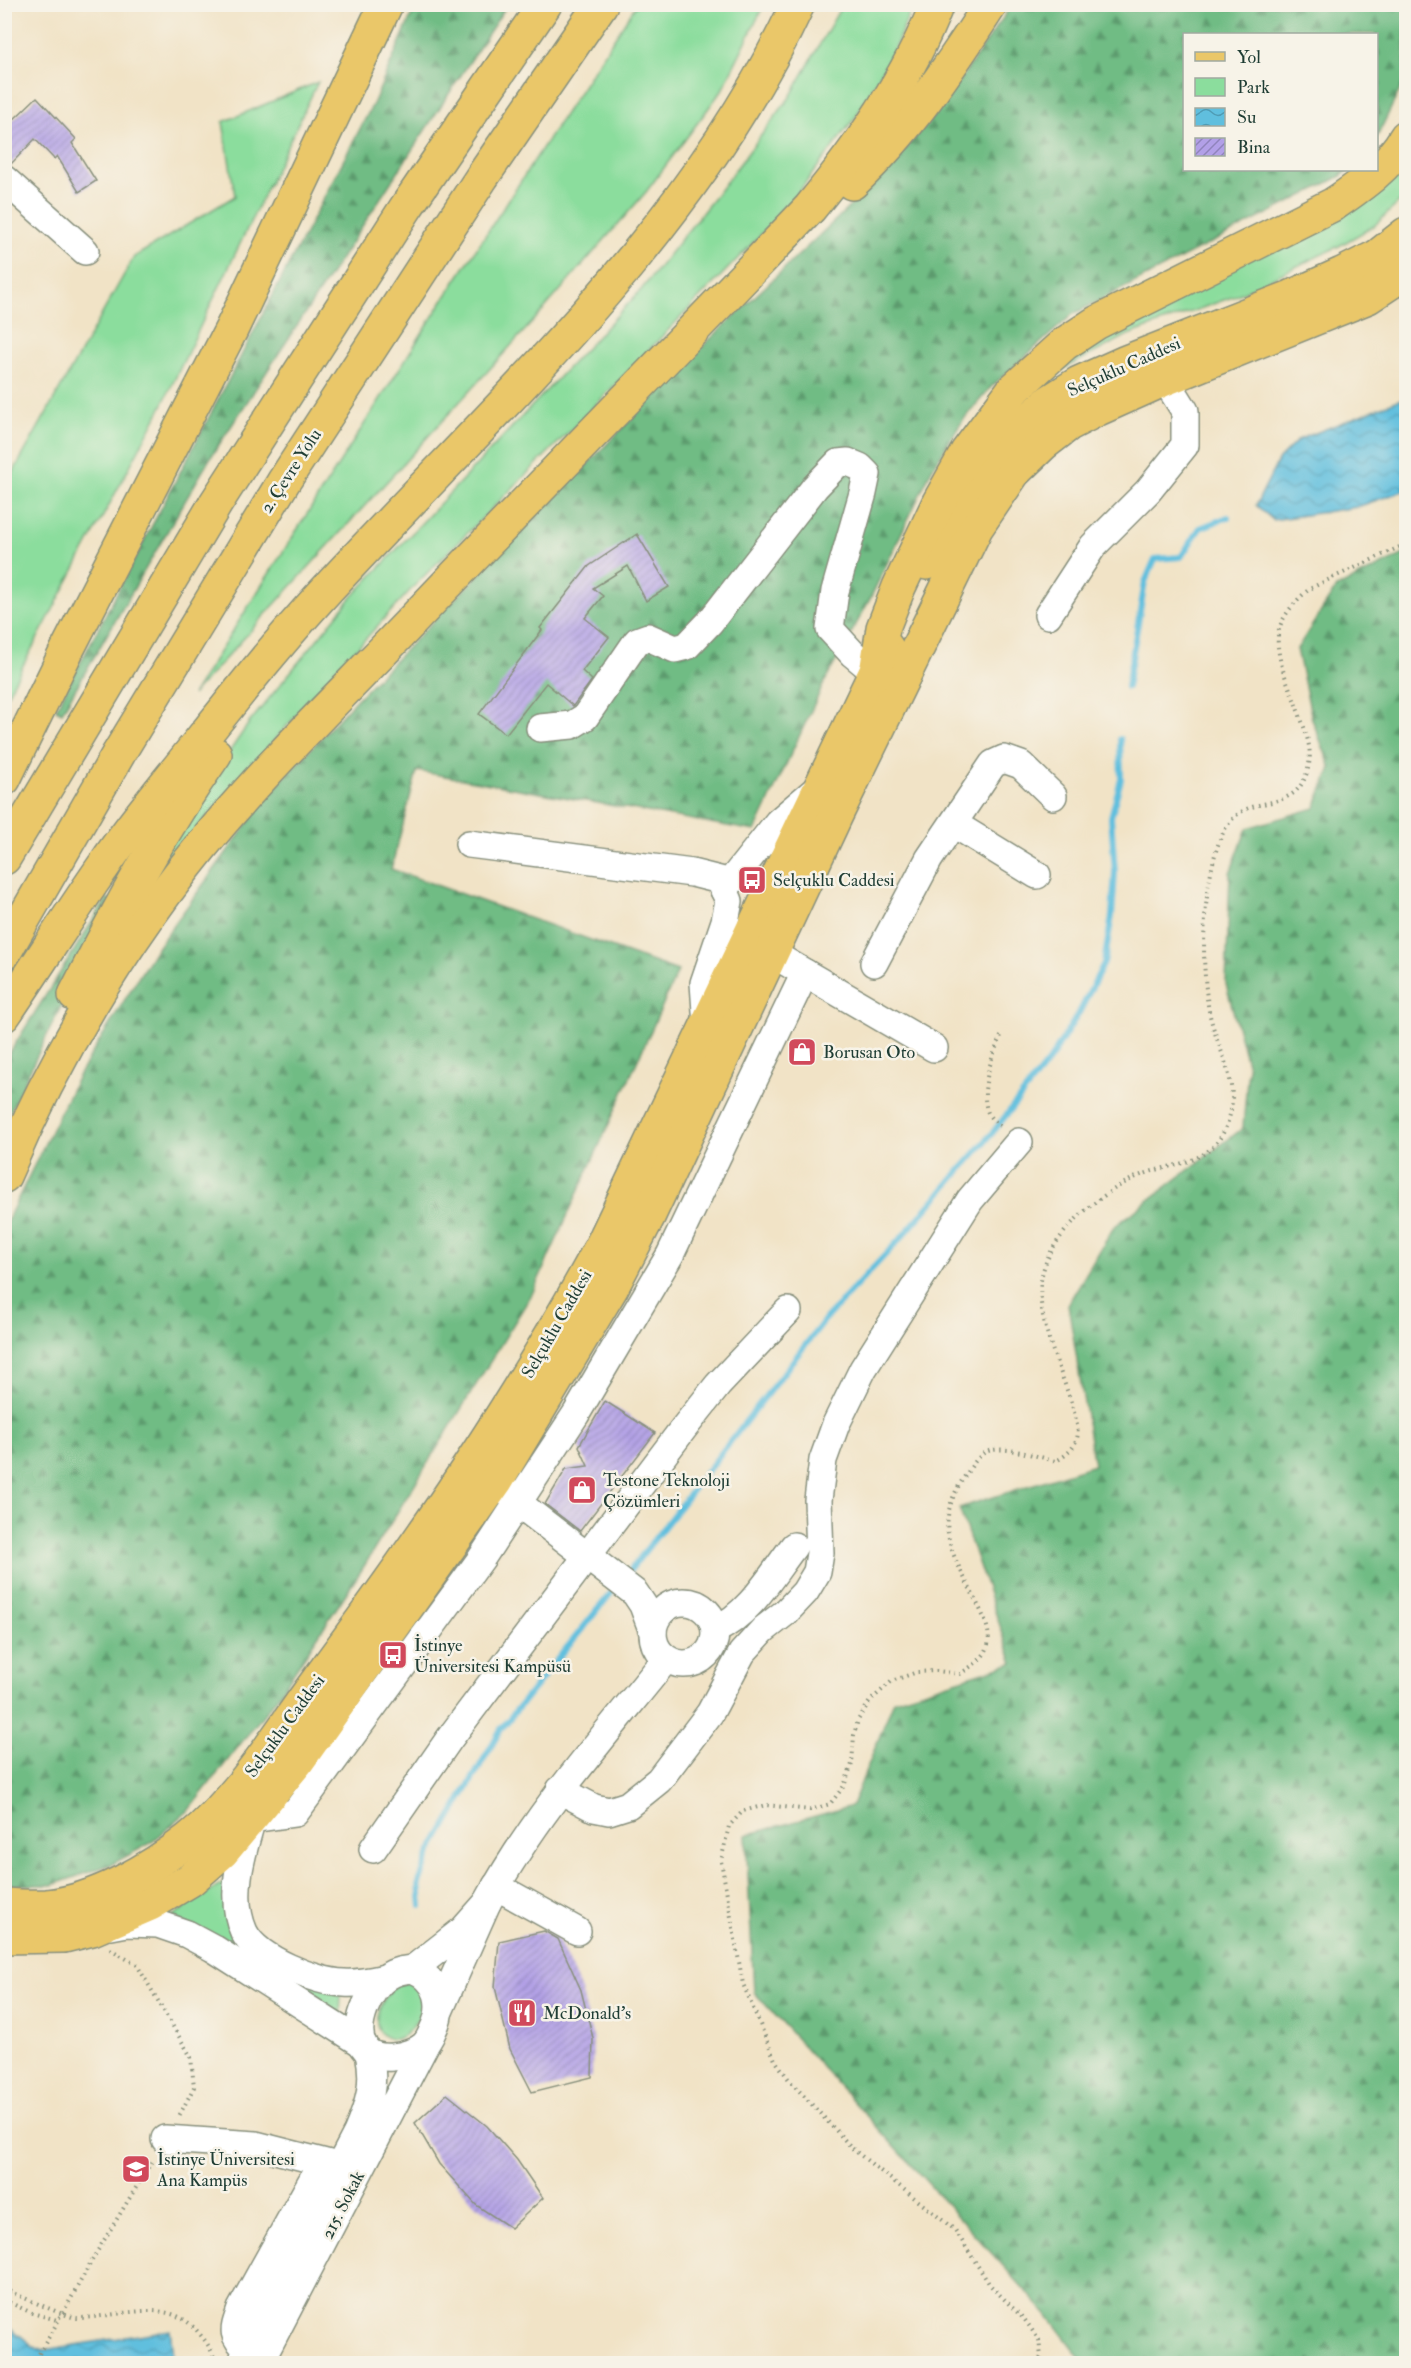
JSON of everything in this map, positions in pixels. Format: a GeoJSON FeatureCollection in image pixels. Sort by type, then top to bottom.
{"type":"FeatureCollection","features":[{"type":"Feature","properties":{"kind":"main road"},"geometry":{"type":"LineString","coordinates":[[4,779],[232,328],[386,4]]}},
{"type":"Feature","properties":{"kind":"main road"},"geometry":{"type":"LineString","coordinates":[[4,858],[216,503],[407,206],[545,4]]}},
{"type":"Feature","properties":{"kind":"main road","name":"2. Çevre Yolu"},"geometry":{"type":"LineString","coordinates":[[4,953],[124,744],[278,490],[482,177],[601,4]]}},
{"type":"Feature","properties":{"kind":"main road"},"geometry":{"type":"LineString","coordinates":[[4,1016],[143,811],[274,649],[318,598],[543,361],[638,252],[710,160],[764,71],[798,4]]}},
{"type":"Feature","properties":{"kind":"main road"},"geometry":{"type":"LineString","coordinates":[[764,71],[816,4]]}},
{"type":"Feature","properties":{"kind":"main road"},"geometry":{"type":"LineString","coordinates":[[4,1176],[35,1107],[90,1006],[148,918],[220,824],[499,530],[810,208],[849,160],[879,116],[937,4]]}},
{"type":"Feature","properties":{"kind":"main road"},"geometry":{"type":"LineString","coordinates":[[763,257],[818,215],[860,176],[895,138],[943,75],[991,4]]}},
{"type":"Feature","properties":{"kind":"main road"},"geometry":{"type":"LineString","coordinates":[[1378,171],[1407,137]]}},
{"type":"Feature","properties":{"kind":"main road"},"geometry":{"type":"LineString","coordinates":[[876,673],[883,627],[939,502],[967,452],[1013,390],[1064,344],[1096,323],[1334,204],[1361,186],[1378,171]]}},
{"type":"Feature","properties":{"kind":"main road","name":"Selçuklu Caddesi"},"geometry":{"type":"LineString","coordinates":[[4,1905],[48,1906],[92,1895],[133,1876],[190,1838],[243,1783],[441,1511],[530,1372],[603,1243],[876,673],[902,612],[965,489],[992,453],[1049,402],[1079,383],[1342,274],[1378,256],[1407,234]]}},
{"type":"Feature","properties":{"kind":"main road","name":"Selçuklu Caddesi"},"geometry":{"type":"LineString","coordinates":[[4,1937],[64,1936],[88,1929],[150,1904],[190,1880],[223,1851],[252,1819],[507,1492],[648,1217],[771,953],[976,528],[1014,472],[1043,444],[1069,424],[1098,409],[1165,379],[1359,301],[1407,272]]}},
{"type":"Feature","properties":{"kind":"main road"},"geometry":{"type":"LineString","coordinates":[[4,1138],[101,943],[165,828],[214,755],[272,679],[318,598]]}},
{"type":"Feature","properties":{"kind":"street"},"geometry":{"type":"LineString","coordinates":[[4,179],[85,251]]}},
{"type":"Feature","properties":{"kind":"street"},"geometry":{"type":"LineString","coordinates":[[1048,615],[1093,546],[1148,491],[1185,445],[1185,411],[1165,379]]}},
{"type":"Feature","properties":{"kind":"street"},"geometry":{"type":"LineString","coordinates":[[540,728],[572,725],[585,717],[636,641],[648,637],[675,649],[687,646],[710,622],[815,487],[838,463],[848,462],[860,467],[867,474],[835,591],[830,629],[853,654],[876,673]]}},
{"type":"Feature","properties":{"kind":"street"},"geometry":{"type":"LineString","coordinates":[[874,963],[929,859],[993,764],[1004,759],[1021,765],[1053,796]]}},
{"type":"Feature","properties":{"kind":"street"},"geometry":{"type":"LineString","coordinates":[[724,890],[777,822],[822,784]]}},
{"type":"Feature","properties":{"kind":"street"},"geometry":{"type":"LineString","coordinates":[[954,824],[1036,875]]}},
{"type":"Feature","properties":{"kind":"street"},"geometry":{"type":"LineString","coordinates":[[468,844],[692,873],[720,880],[729,901],[725,921],[704,983],[707,1025]]}},
{"type":"Feature","properties":{"kind":"street"},"geometry":{"type":"LineString","coordinates":[[771,953],[934,1048]]}},
{"type":"Feature","properties":{"kind":"street"},"geometry":{"type":"LineString","coordinates":[[653,1632],[661,1612],[680,1603],[689,1603],[707,1612],[715,1630],[711,1649],[705,1657],[686,1665],[666,1659],[654,1642],[653,1632],[643,1605],[635,1593],[507,1492],[576,1414],[669,1255],[805,973]]}},
{"type":"Feature","properties":{"kind":"street"},"geometry":{"type":"LineString","coordinates":[[560,1790],[594,1808],[609,1811],[628,1805],[659,1780],[710,1713],[742,1653],[763,1630],[786,1612],[805,1592],[817,1572],[820,1552],[818,1500],[823,1460],[836,1424],[863,1369],[1012,1136]]}},
{"type":"Feature","properties":{"kind":"street"},"geometry":{"type":"LineString","coordinates":[[373,1849],[450,1738],[596,1562],[718,1385],[788,1311]]}},
{"type":"Feature","properties":{"kind":"street"},"geometry":{"type":"LineString","coordinates":[[715,1630],[729,1623],[744,1611],[794,1546]]}},
{"type":"Feature","properties":{"kind":"street"},"geometry":{"type":"LineString","coordinates":[[88,1929],[127,1923],[158,1924],[187,1934],[223,1954],[366,2048],[381,2056],[410,2053],[424,2045],[437,2023],[440,2008],[491,1895],[525,1839],[560,1790],[666,1659]]}},
{"type":"Feature","properties":{"kind":"street"},"geometry":{"type":"LineString","coordinates":[[252,1819],[241,1856],[237,1886],[239,1914],[245,1932],[252,1942],[289,1968],[321,1979],[342,1983],[361,1983],[385,1978],[398,1971],[413,1969],[455,1937],[491,1895]]}},
{"type":"Feature","properties":{"kind":"street"},"geometry":{"type":"LineString","coordinates":[[491,1895],[577,1931]]}},
{"type":"Feature","properties":{"kind":"street"},"geometry":{"type":"LineString","coordinates":[[413,1969],[424,1974],[433,1983],[440,2008]]}},
{"type":"Feature","properties":{"kind":"street"},"geometry":{"type":"LineString","coordinates":[[366,2048],[361,2029],[365,2008],[375,1989],[385,1978]]}},
{"type":"Feature","properties":{"kind":"street","name":"215. Sokak"},"geometry":{"type":"LineString","coordinates":[[340,2168],[424,2045]]}},
{"type":"Feature","properties":{"kind":"street","name":"215. Sokak"},"geometry":{"type":"LineString","coordinates":[[250,2359],[370,2104],[373,2069],[366,2048]]}},
{"type":"Feature","properties":{"kind":"street"},"geometry":{"type":"LineString","coordinates":[[165,2139],[256,2145],[340,2168],[241,2309],[234,2331],[237,2341],[250,2359]]}},
{"type":"Feature","properties":{"kind":"path"},"geometry":{"type":"LineString","coordinates":[[1037,2364],[1041,2357],[1039,2340],[1025,2320],[990,2285],[955,2230],[854,2150],[790,2081],[775,2060],[742,1984],[721,1861],[729,1826],[743,1811],[766,1805],[810,1810],[830,1804],[844,1786],[852,1764],[854,1735],[858,1720],[870,1701],[892,1681],[917,1672],[937,1671],[960,1674],[978,1662],[988,1647],[988,1629],[949,1543],[946,1517],[953,1494],[968,1470],[984,1453],[1008,1449],[1056,1461],[1068,1453],[1078,1438],[1071,1399],[1049,1335],[1040,1299],[1042,1272],[1052,1250],[1075,1220],[1104,1196],[1131,1179],[1159,1169],[1183,1165],[1202,1155],[1218,1141],[1229,1119],[1232,1097],[1230,1076],[1213,1032],[1207,1002],[1204,939],[1210,878],[1217,846],[1230,822],[1243,810],[1281,801],[1293,795],[1306,778],[1310,761],[1307,739],[1279,657],[1277,632],[1287,614],[1307,590],[1407,544]]}},
{"type":"Feature","properties":{"kind":"path"},"geometry":{"type":"LineString","coordinates":[[1001,1036],[989,1061],[986,1097],[990,1118],[1012,1136]]}},
{"type":"Feature","properties":{"kind":"path"},"geometry":{"type":"LineString","coordinates":[[33,2364],[194,2087],[191,2057],[136,1965],[88,1929]]}},
{"type":"Feature","properties":{"kind":"path"},"geometry":{"type":"LineString","coordinates":[[4,2289],[75,2318],[160,2311],[178,2315],[191,2323],[206,2340],[216,2364]]}},
{"type":"Feature","properties":{"kind":"path"},"geometry":{"type":"LineString","coordinates":[[4,2300],[32,2313],[57,2320],[63,2313]]}},
{"type":"Feature","properties":{"kind":"green space"},"geometry":{"type":"Polygon","coordinates":[[[416,5],[507,5],[209,460],[62,712],[56,709],[374,102],[416,5]]]}},
{"type":"Feature","properties":{"kind":"green space"},"geometry":{"type":"Polygon","coordinates":[[[636,5],[764,5],[722,90],[646,192],[538,316],[192,695],[447,294],[636,5]]]}},
{"type":"Feature","properties":{"kind":"green space"},"geometry":{"type":"Polygon","coordinates":[[[842,5],[913,5],[893,52],[855,118],[784,211],[578,423],[417,583],[323,685],[198,827],[152,891],[144,885],[199,796],[249,723],[351,598],[641,290],[790,97],[842,5]]]}},
{"type":"Feature","properties":{"kind":"green space"},"geometry":{"type":"Polygon","coordinates":[[[1012,5],[1406,5],[1405,79],[1378,135],[1378,33],[1183,33],[1183,171],[1347,171],[1073,314],[991,387],[963,420],[932,469],[870,599],[824,683],[755,831],[417,771],[391,869],[678,971],[532,1294],[361,1571],[278,1696],[188,1811],[151,1843],[112,1864],[52,1885],[5,1885],[4,1227],[78,1076],[154,952],[270,793],[354,702],[707,342],[885,173],[944,103],[1012,5]]]}},
{"type":"Feature","properties":{"kind":"green space"},"geometry":{"type":"Polygon","coordinates":[[[318,82],[159,412],[5,699],[5,487],[134,257],[235,196],[223,122],[318,82]]]}},
{"type":"Feature","properties":{"kind":"green space"},"geometry":{"type":"Polygon","coordinates":[[[1406,154],[1406,196],[1374,226],[1339,246],[1235,296],[1128,335],[1035,384],[1065,356],[1406,154]]]}},
{"type":"Feature","properties":{"kind":"green space"},"geometry":{"type":"Polygon","coordinates":[[[1406,553],[1406,2363],[1084,2363],[1046,2313],[754,1992],[746,1835],[852,1806],[894,1700],[1013,1663],[959,1508],[1094,1465],[1068,1304],[1114,1227],[1243,1128],[1248,1067],[1226,984],[1230,873],[1247,828],[1315,808],[1331,768],[1312,719],[1297,649],[1336,588],[1406,553]]]}},
{"type":"Feature","properties":{"kind":"green space"},"geometry":{"type":"Polygon","coordinates":[[[107,898],[112,901],[5,1122],[5,1060],[107,898]]]}},
{"type":"Feature","properties":{"kind":"green space"},"geometry":{"type":"Polygon","coordinates":[[[225,1882],[227,1916],[341,1993],[340,2018],[172,1916],[225,1882]]]}},
{"type":"Feature","properties":{"kind":"green space"},"geometry":{"type":"Polygon","coordinates":[[[410,1981],[422,1989],[424,2002],[422,2010],[408,2032],[402,2037],[393,2039],[383,2035],[379,2029],[377,2016],[379,2009],[395,1985],[410,1981]]]}},
{"type":"Feature","properties":{"kind":"water"},"geometry":{"type":"Polygon","coordinates":[[[1406,397],[1406,490],[1357,507],[1273,520],[1256,505],[1279,459],[1298,440],[1406,397]]]}},
{"type":"Feature","properties":{"kind":"water"},"geometry":{"type":"Polygon","coordinates":[[[5,2323],[33,2346],[44,2350],[170,2330],[173,2355],[125,2363],[5,2363],[5,2323]]]}},
{"type":"Feature","properties":{"kind":"building"},"geometry":{"type":"Polygon","coordinates":[[[37,97],[76,139],[72,143],[96,181],[79,192],[57,156],[54,159],[35,139],[10,165],[4,164],[4,115],[12,121],[37,97]]]}},
{"type":"Feature","properties":{"kind":"building"},"geometry":{"type":"Polygon","coordinates":[[[637,534],[669,587],[646,601],[628,566],[593,588],[603,596],[585,618],[609,637],[582,671],[592,680],[573,706],[546,683],[506,734],[479,714],[542,630],[540,628],[589,566],[637,534]]]}},
{"type":"Feature","properties":{"kind":"building","name":"Testone Teknoloji Çözümleri"},"geometry":{"type":"Polygon","coordinates":[[[605,1401],[655,1433],[580,1531],[545,1504],[566,1469],[588,1466],[579,1446],[605,1401]]]}},
{"type":"Feature","properties":{"kind":"building"},"geometry":{"type":"Polygon","coordinates":[[[544,1931],[558,1939],[581,1990],[593,2038],[592,2077],[532,2092],[510,2049],[495,1987],[499,1941],[544,1931]]]}},
{"type":"Feature","properties":{"kind":"building"},"geometry":{"type":"Polygon","coordinates":[[[447,2094],[487,2126],[517,2160],[543,2198],[511,2228],[476,2205],[439,2164],[415,2123],[447,2094]]]}},
{"type":"Feature","properties":{"kind":"waterway"},"geometry":{"type":"LineString","coordinates":[[1127,687],[1145,582],[1155,559],[1181,557],[1200,528],[1228,517]]}},
{"type":"Feature","properties":{"kind":"waterway"},"geometry":{"type":"LineString","coordinates":[[625,1577],[827,1317],[902,1237],[990,1136],[1051,1058],[1080,1011],[1104,963],[1112,916],[1115,872],[1111,817],[1121,779],[1120,739]]}},
{"type":"Feature","properties":{"kind":"waterway"},"geometry":{"type":"LineString","coordinates":[[421,1906],[419,1883],[430,1853],[501,1729],[616,1587]]}},
{"type":"Feature","properties":{"kind":"place","name":"Selçuklu Caddesi"},"geometry":{"type":"Point","coordinates":[752,880]}},
{"type":"Feature","properties":{"kind":"place","name":"Borusan Oto"},"geometry":{"type":"Point","coordinates":[802,1052]}},
{"type":"Feature","properties":{"kind":"place","name":"Testone Teknoloji Çözümleri"},"geometry":{"type":"Point","coordinates":[582,1490]}},
{"type":"Feature","properties":{"kind":"place","name":"İstinye Üniversitesi Kampüsü"},"geometry":{"type":"Point","coordinates":[393,1655]}},
{"type":"Feature","properties":{"kind":"place","name":"McDonald's"},"geometry":{"type":"Point","coordinates":[522,2013]}},
{"type":"Feature","properties":{"kind":"place","name":"İstinye Üniversitesi Ana Kampüs"},"geometry":{"type":"Point","coordinates":[136,2169]}}]}
